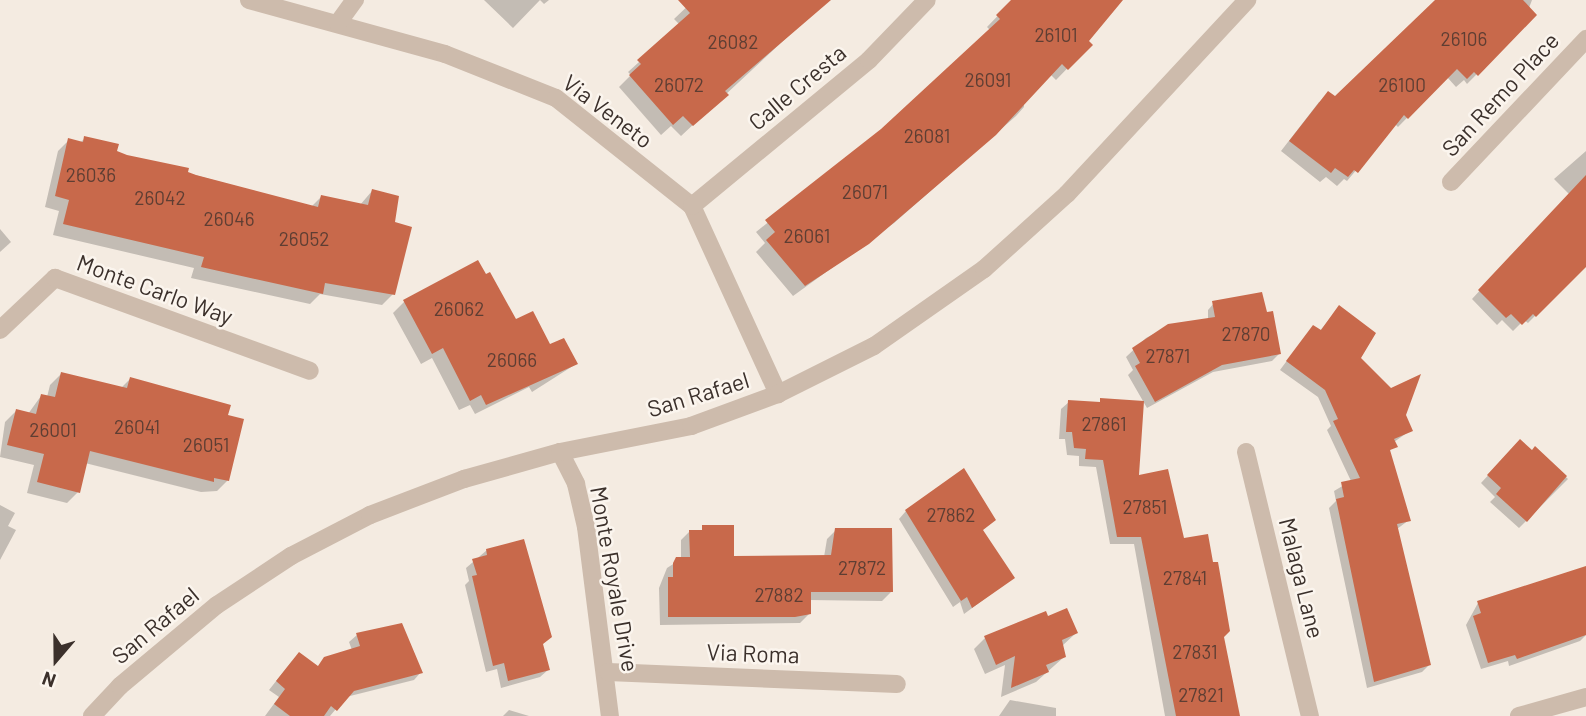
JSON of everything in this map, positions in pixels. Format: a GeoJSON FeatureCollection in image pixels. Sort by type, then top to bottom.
{"type":"FeatureCollection","features":[{"type":"Feature","properties":{"kind":"street","name":"Via Veneto"},"geometry":{"type":"LineString","coordinates":[[249,0],[445,54],[556,98],[692,206],[778,394]]}},
{"type":"Feature","properties":{"kind":"street"},"geometry":{"type":"LineString","coordinates":[[338,23],[355,0]]}},
{"type":"Feature","properties":{"kind":"street","name":"Calle Cresta"},"geometry":{"type":"LineString","coordinates":[[692,206],[869,60],[927,0]]}},
{"type":"Feature","properties":{"kind":"street","name":"San Rafael"},"geometry":{"type":"LineString","coordinates":[[92,716],[217,605],[291,556],[370,515],[440,488],[560,453],[691,426],[778,394],[874,346],[984,269],[1067,194],[1247,0]]}},
{"type":"Feature","properties":{"kind":"street","name":"San Remo Place"},"geometry":{"type":"LineString","coordinates":[[1451,182],[1586,39]]}},
{"type":"Feature","properties":{"kind":"street","name":"Monte Carlo Way"},"geometry":{"type":"LineString","coordinates":[[0,330],[55,278],[310,371]]}},
{"type":"Feature","properties":{"kind":"street","name":"Malaga Lane"},"geometry":{"type":"LineString","coordinates":[[1246,452],[1310,716]]}},
{"type":"Feature","properties":{"kind":"street","name":"Monte Royale Drive"},"geometry":{"type":"LineString","coordinates":[[560,453],[576,484],[586,527],[608,672],[610,716]]}},
{"type":"Feature","properties":{"kind":"street","name":"Via Roma"},"geometry":{"type":"LineString","coordinates":[[608,672],[897,684]]}},
{"type":"Feature","properties":{"kind":"street"},"geometry":{"type":"LineString","coordinates":[[1519,716],[1586,697]]}},
{"type":"Feature","properties":{"kind":"building"},"geometry":{"type":"Polygon","coordinates":[[[678,0],[831,0],[725,91],[729,95],[693,126],[683,116],[673,125],[629,75],[641,64],[637,60],[690,13],[678,0]]]}},
{"type":"Feature","properties":{"kind":"building"},"geometry":{"type":"Polygon","coordinates":[[[1011,0],[1123,0],[1089,41],[1093,45],[1068,70],[1062,64],[996,135],[869,244],[805,286],[766,240],[775,232],[765,220],[881,129],[1000,19],[996,15],[1011,0]]]}},
{"type":"Feature","properties":{"kind":"building"},"geometry":{"type":"Polygon","coordinates":[[[1435,0],[1523,0],[1537,15],[1478,76],[1474,72],[1467,79],[1457,69],[1408,119],[1404,115],[1358,173],[1354,170],[1348,177],[1335,168],[1331,173],[1289,141],[1328,91],[1335,96],[1435,0]]]}},
{"type":"Feature","properties":{"kind":"building"},"geometry":{"type":"Polygon","coordinates":[[[84,136],[119,144],[117,151],[127,155],[189,168],[188,172],[196,175],[318,207],[321,195],[368,205],[372,189],[399,196],[395,222],[412,227],[395,295],[325,283],[323,294],[201,267],[204,257],[63,224],[69,200],[55,196],[68,138],[83,142],[84,136]]]}},
{"type":"Feature","properties":{"kind":"building"},"geometry":{"type":"Polygon","coordinates":[[[1586,175],[1586,267],[1536,317],[1533,314],[1522,325],[1511,314],[1506,318],[1478,290],[1586,175]]]}},
{"type":"Feature","properties":{"kind":"building"},"geometry":{"type":"Polygon","coordinates":[[[478,260],[486,274],[490,272],[516,319],[533,311],[550,344],[564,338],[578,364],[486,405],[481,395],[470,401],[443,348],[432,354],[403,300],[478,260]]]}},
{"type":"Feature","properties":{"kind":"building"},"geometry":{"type":"Polygon","coordinates":[[[1262,292],[1267,312],[1273,311],[1281,354],[1222,365],[1155,402],[1135,366],[1140,363],[1132,348],[1168,324],[1215,317],[1212,301],[1262,292]]]}},
{"type":"Feature","properties":{"kind":"building"},"geometry":{"type":"Polygon","coordinates":[[[1339,305],[1376,333],[1361,358],[1391,388],[1421,374],[1406,415],[1413,431],[1394,439],[1398,447],[1390,450],[1411,521],[1397,524],[1431,665],[1374,682],[1336,499],[1344,497],[1341,482],[1360,478],[1333,421],[1338,419],[1325,390],[1286,361],[1313,325],[1321,330],[1339,305]]]}},
{"type":"Feature","properties":{"kind":"building"},"geometry":{"type":"Polygon","coordinates":[[[61,372],[127,388],[130,377],[231,405],[228,415],[244,419],[229,481],[214,478],[214,482],[90,451],[80,493],[37,482],[44,454],[7,445],[16,409],[36,414],[41,394],[55,397],[61,372]]]}},
{"type":"Feature","properties":{"kind":"building"},"geometry":{"type":"Polygon","coordinates":[[[1100,398],[1144,401],[1139,475],[1168,469],[1184,538],[1208,534],[1213,562],[1218,562],[1230,631],[1224,637],[1240,716],[1176,716],[1141,537],[1117,537],[1103,460],[1085,459],[1086,449],[1074,448],[1072,432],[1066,432],[1068,400],[1100,402],[1100,398]]]}},
{"type":"Feature","properties":{"kind":"building"},"geometry":{"type":"Polygon","coordinates":[[[1520,439],[1532,450],[1535,446],[1567,476],[1527,522],[1496,494],[1501,488],[1487,475],[1520,439]]]}},
{"type":"Feature","properties":{"kind":"building"},"geometry":{"type":"Polygon","coordinates":[[[964,468],[996,520],[983,530],[1015,578],[972,608],[967,597],[961,601],[905,510],[964,468]]]}},
{"type":"Feature","properties":{"kind":"building"},"geometry":{"type":"Polygon","coordinates":[[[702,525],[734,525],[734,556],[831,555],[835,528],[892,528],[893,592],[811,592],[811,614],[795,617],[668,617],[668,577],[673,577],[673,563],[676,557],[690,557],[689,530],[702,530],[702,525]]]}},
{"type":"Feature","properties":{"kind":"building"},"geometry":{"type":"Polygon","coordinates":[[[524,539],[552,637],[543,644],[550,670],[508,681],[504,663],[493,666],[472,576],[477,575],[472,559],[487,555],[486,549],[524,539]]]}},
{"type":"Feature","properties":{"kind":"building"},"geometry":{"type":"Polygon","coordinates":[[[1586,566],[1586,635],[1517,659],[1515,655],[1488,663],[1473,616],[1481,613],[1477,601],[1586,566]]]}},
{"type":"Feature","properties":{"kind":"building"},"geometry":{"type":"Polygon","coordinates":[[[1067,608],[1078,633],[1062,640],[1066,657],[1046,665],[1049,672],[1011,688],[1015,656],[996,665],[984,636],[1046,611],[1048,616],[1067,608]]]}},
{"type":"Feature","properties":{"kind":"building"},"geometry":{"type":"Polygon","coordinates":[[[402,623],[423,673],[354,691],[337,711],[331,706],[324,716],[290,716],[274,704],[285,689],[276,681],[299,652],[318,666],[324,657],[360,646],[356,633],[402,623]]]}}]}
